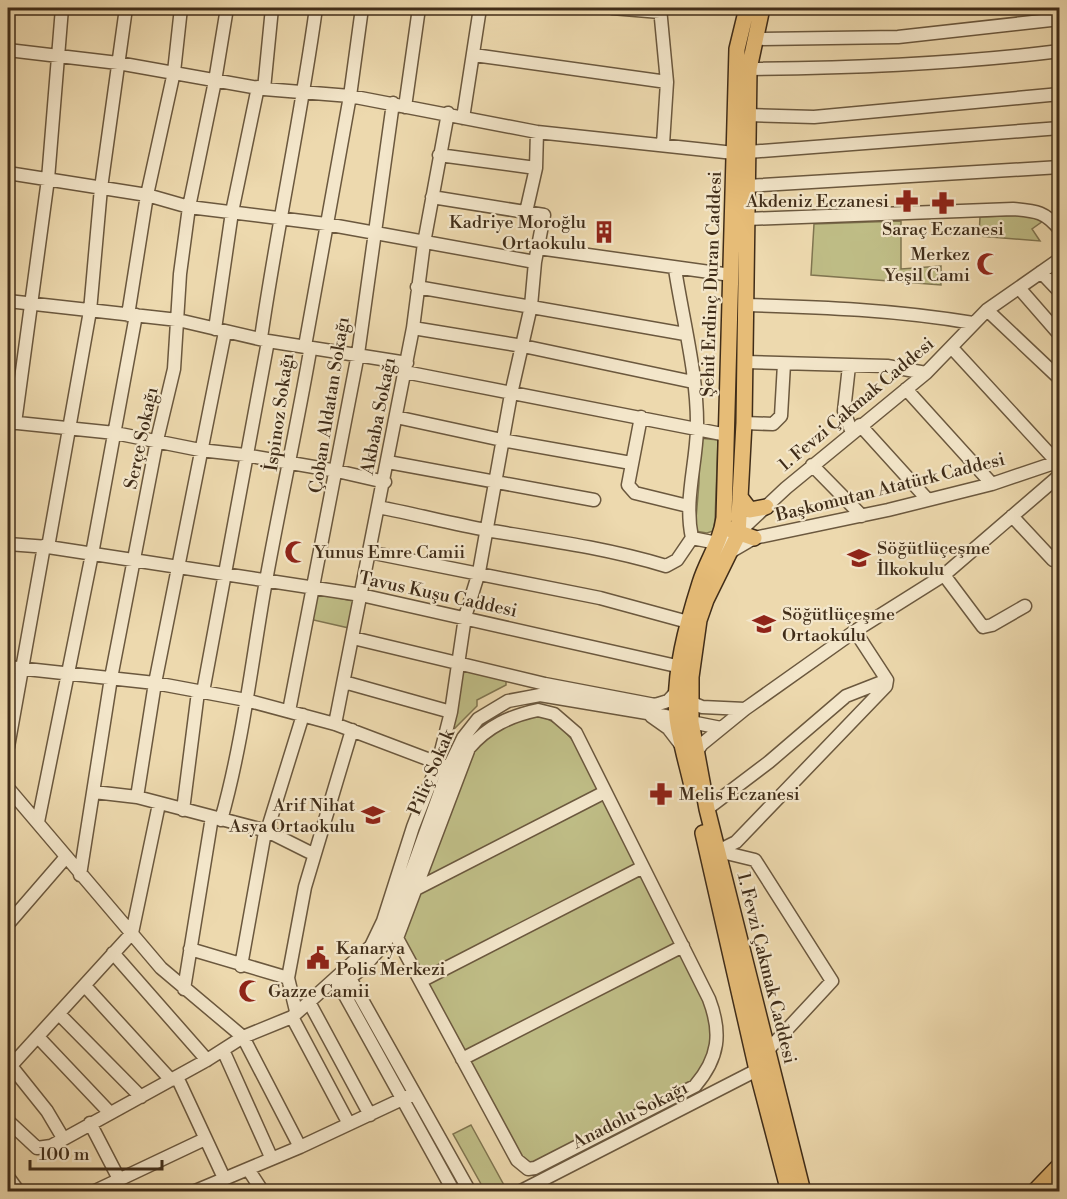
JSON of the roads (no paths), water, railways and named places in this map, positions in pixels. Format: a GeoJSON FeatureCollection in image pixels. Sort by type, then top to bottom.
{"type":"FeatureCollection","features":[{"type":"Feature","properties":{"kind":"main road"},"geometry":{"type":"LineString","coordinates":[[737,49],[738,8]]}},
{"type":"Feature","properties":{"kind":"main road","name":"Şehit Erdinç Duran Caddesi"},"geometry":{"type":"LineString","coordinates":[[738,535],[744,423],[747,186],[741,152],[737,49],[747,8]]}},
{"type":"Feature","properties":{"kind":"main road","name":"Şehit Erdinç Duran Caddesi"},"geometry":{"type":"LineString","coordinates":[[689,751],[678,690],[688,622],[709,560],[724,548],[731,275],[741,152],[748,115],[749,69],[762,8]]}},
{"type":"Feature","properties":{"kind":"main road"},"geometry":{"type":"LineString","coordinates":[[755,39],[770,8]]}},
{"type":"Feature","properties":{"kind":"main road"},"geometry":{"type":"LineString","coordinates":[[740,497],[750,510],[766,507]]}},
{"type":"Feature","properties":{"kind":"main road"},"geometry":{"type":"LineString","coordinates":[[739,517],[723,525],[738,535],[754,538]]}},
{"type":"Feature","properties":{"kind":"main road"},"geometry":{"type":"LineString","coordinates":[[684,720],[690,702],[699,620],[724,548],[738,535]]}},
{"type":"Feature","properties":{"kind":"main road"},"geometry":{"type":"LineString","coordinates":[[689,751],[740,994],[761,1046],[789,1191]]}},
{"type":"Feature","properties":{"kind":"main road","name":"1. Fevzi Çakmak Caddesi"},"geometry":{"type":"LineString","coordinates":[[689,751],[718,852],[761,1046]]}},
{"type":"Feature","properties":{"kind":"main road","name":"1. Fevzi Çakmak Caddesi"},"geometry":{"type":"LineString","coordinates":[[764,1068],[803,1191]]}},
{"type":"Feature","properties":{"kind":"main road"},"geometry":{"type":"LineString","coordinates":[[1034,1191],[1059,1165]]}},
{"type":"Feature","properties":{"kind":"street"},"geometry":{"type":"LineString","coordinates":[[62,8],[48,179],[11,423],[70,426],[115,433],[200,450],[245,455],[337,471],[385,482]]}},
{"type":"Feature","properties":{"kind":"street"},"geometry":{"type":"LineString","coordinates":[[8,747],[90,311],[101,188],[126,8]]}},
{"type":"Feature","properties":{"kind":"street"},"geometry":{"type":"LineString","coordinates":[[38,822],[115,433],[147,195],[174,72],[181,8]]}},
{"type":"Feature","properties":{"kind":"street","name":"Serçe Sokağı"},"geometry":{"type":"LineString","coordinates":[[80,875],[111,678],[157,440],[174,369],[180,274],[189,207],[215,81],[227,8]]}},
{"type":"Feature","properties":{"kind":"street"},"geometry":{"type":"LineString","coordinates":[[137,797],[177,568],[200,450],[208,428],[232,212],[261,88],[272,8]]}},
{"type":"Feature","properties":{"kind":"street"},"geometry":{"type":"LineString","coordinates":[[183,810],[200,692],[245,455],[264,339],[279,218],[304,93],[316,8]]}},
{"type":"Feature","properties":{"kind":"street","name":"İspinoz Sokağı"},"geometry":{"type":"LineString","coordinates":[[184,989],[217,819],[232,780],[290,464],[310,351],[305,346],[350,96],[362,8]]}},
{"type":"Feature","properties":{"kind":"street","name":"Çoban Aldatan Sokağı"},"geometry":{"type":"LineString","coordinates":[[289,711],[315,587],[358,354],[373,234],[419,8]]}},
{"type":"Feature","properties":{"kind":"street"},"geometry":{"type":"LineString","coordinates":[[463,118],[480,8]]}},
{"type":"Feature","properties":{"kind":"street"},"geometry":{"type":"LineString","coordinates":[[612,8],[660,10],[667,82],[663,144]]}},
{"type":"Feature","properties":{"kind":"street"},"geometry":{"type":"LineString","coordinates":[[755,39],[898,37],[1059,19]]}},
{"type":"Feature","properties":{"kind":"street"},"geometry":{"type":"LineString","coordinates":[[8,50],[58,58],[118,63],[261,88],[350,96],[448,113],[537,132],[741,152],[1059,128]]}},
{"type":"Feature","properties":{"kind":"street"},"geometry":{"type":"LineString","coordinates":[[749,69],[871,68],[987,60],[1059,51]]}},
{"type":"Feature","properties":{"kind":"street"},"geometry":{"type":"LineString","coordinates":[[474,55],[667,82]]}},
{"type":"Feature","properties":{"kind":"street"},"geometry":{"type":"LineString","coordinates":[[748,115],[814,117],[1059,94]]}},
{"type":"Feature","properties":{"kind":"street","name":"Akbaba Sokağı"},"geometry":{"type":"LineString","coordinates":[[335,724],[385,482],[414,327],[417,286],[448,113]]}},
{"type":"Feature","properties":{"kind":"street"},"geometry":{"type":"LineString","coordinates":[[526,212],[536,168],[537,132]]}},
{"type":"Feature","properties":{"kind":"street"},"geometry":{"type":"LineString","coordinates":[[439,155],[536,168]]}},
{"type":"Feature","properties":{"kind":"street"},"geometry":{"type":"LineString","coordinates":[[747,186],[1059,167]]}},
{"type":"Feature","properties":{"kind":"street"},"geometry":{"type":"LineString","coordinates":[[8,173],[147,195],[189,207],[326,224],[535,262]]}},
{"type":"Feature","properties":{"kind":"street"},"geometry":{"type":"LineString","coordinates":[[8,667],[155,684],[246,700],[335,724],[444,765],[465,617],[479,572],[502,440],[531,306],[535,262],[544,215],[432,198]]}},
{"type":"Feature","properties":{"kind":"street"},"geometry":{"type":"LineString","coordinates":[[747,219],[1012,209],[1035,210],[1051,218],[1059,230]]}},
{"type":"Feature","properties":{"kind":"street"},"geometry":{"type":"LineString","coordinates":[[538,248],[675,269],[731,275]]}},
{"type":"Feature","properties":{"kind":"street","name":"1. Fevzi Çakmak Caddesi"},"geometry":{"type":"LineString","coordinates":[[709,560],[812,465],[926,373],[987,310],[1059,259]]}},
{"type":"Feature","properties":{"kind":"street"},"geometry":{"type":"LineString","coordinates":[[378,507],[485,530],[557,540],[622,553],[666,566],[677,560],[692,538],[688,506],[697,428],[693,382],[675,269]]}},
{"type":"Feature","properties":{"kind":"street"},"geometry":{"type":"LineString","coordinates":[[1041,272],[1059,292]]}},
{"type":"Feature","properties":{"kind":"street"},"geometry":{"type":"LineString","coordinates":[[417,286],[685,334]]}},
{"type":"Feature","properties":{"kind":"street"},"geometry":{"type":"LineString","coordinates":[[1019,288],[1059,335]]}},
{"type":"Feature","properties":{"kind":"street"},"geometry":{"type":"LineString","coordinates":[[8,300],[178,320],[264,339],[358,354],[511,394],[727,435]]}},
{"type":"Feature","properties":{"kind":"street"},"geometry":{"type":"LineString","coordinates":[[746,305],[915,313],[973,323]]}},
{"type":"Feature","properties":{"kind":"street"},"geometry":{"type":"LineString","coordinates":[[987,310],[1059,380]]}},
{"type":"Feature","properties":{"kind":"street"},"geometry":{"type":"LineString","coordinates":[[414,327],[523,346],[693,382]]}},
{"type":"Feature","properties":{"kind":"street"},"geometry":{"type":"LineString","coordinates":[[952,348],[1058,461]]}},
{"type":"Feature","properties":{"kind":"street"},"geometry":{"type":"LineString","coordinates":[[745,362],[887,366],[926,373]]}},
{"type":"Feature","properties":{"kind":"street"},"geometry":{"type":"LineString","coordinates":[[744,423],[773,424],[781,416],[784,364]]}},
{"type":"Feature","properties":{"kind":"street"},"geometry":{"type":"LineString","coordinates":[[849,366],[844,411],[856,429],[927,499]]}},
{"type":"Feature","properties":{"kind":"street"},"geometry":{"type":"LineString","coordinates":[[906,389],[992,484]]}},
{"type":"Feature","properties":{"kind":"street"},"geometry":{"type":"LineString","coordinates":[[396,417],[502,440],[631,463]]}},
{"type":"Feature","properties":{"kind":"street"},"geometry":{"type":"LineString","coordinates":[[641,417],[628,485],[635,493],[688,506]]}},
{"type":"Feature","properties":{"kind":"street","name":"Başkomutan Atatürk Caddesi"},"geometry":{"type":"LineString","coordinates":[[724,548],[754,538],[862,516],[992,484],[1058,461]]}},
{"type":"Feature","properties":{"kind":"street"},"geometry":{"type":"LineString","coordinates":[[388,462],[594,500]]}},
{"type":"Feature","properties":{"kind":"street"},"geometry":{"type":"LineString","coordinates":[[812,465],[862,516]]}},
{"type":"Feature","properties":{"kind":"street"},"geometry":{"type":"LineString","coordinates":[[647,714],[668,728],[689,751],[855,631],[944,575],[1059,475]]}},
{"type":"Feature","properties":{"kind":"street"},"geometry":{"type":"LineString","coordinates":[[1012,516],[1053,560]]}},
{"type":"Feature","properties":{"kind":"street"},"geometry":{"type":"LineString","coordinates":[[692,538],[724,548]]}},
{"type":"Feature","properties":{"kind":"street","name":"Tavus Kuşu Caddesi"},"geometry":{"type":"LineString","coordinates":[[8,544],[46,547],[361,595],[681,667]]}},
{"type":"Feature","properties":{"kind":"street"},"geometry":{"type":"LineString","coordinates":[[369,552],[479,572],[600,598],[688,622]]}},
{"type":"Feature","properties":{"kind":"street"},"geometry":{"type":"LineString","coordinates":[[944,575],[982,627],[992,625],[1024,606]]}},
{"type":"Feature","properties":{"kind":"street"},"geometry":{"type":"LineString","coordinates":[[718,852],[736,842],[886,686],[887,680],[855,631]]}},
{"type":"Feature","properties":{"kind":"street"},"geometry":{"type":"LineString","coordinates":[[353,638],[601,699],[656,705],[668,701],[678,690]]}},
{"type":"Feature","properties":{"kind":"street"},"geometry":{"type":"LineString","coordinates":[[707,809],[769,762],[846,696],[887,680]]}},
{"type":"Feature","properties":{"kind":"street"},"geometry":{"type":"LineString","coordinates":[[344,682],[451,712]]}},
{"type":"Feature","properties":{"kind":"street","name":"Piliç Sokak"},"geometry":{"type":"LineString","coordinates":[[8,1121],[37,1148],[51,1146],[243,1038],[294,1014],[348,974],[371,946],[383,921],[413,827],[444,765],[478,719],[496,707],[508,701],[540,695],[601,699],[647,714],[721,728]]}},
{"type":"Feature","properties":{"kind":"street"},"geometry":{"type":"LineString","coordinates":[[690,702],[702,706],[745,709]]}},
{"type":"Feature","properties":{"kind":"street"},"geometry":{"type":"LineString","coordinates":[[496,707],[503,721]]}},
{"type":"Feature","properties":{"kind":"street"},"geometry":{"type":"LineString","coordinates":[[538,710],[554,714],[566,722],[576,734],[605,792],[709,999],[718,1028],[715,1056],[706,1073],[695,1086],[535,1168],[521,1165],[397,938],[469,748],[481,735],[503,721],[538,710]]}},
{"type":"Feature","properties":{"kind":"street"},"geometry":{"type":"LineString","coordinates":[[241,966],[266,832],[303,715]]}},
{"type":"Feature","properties":{"kind":"street"},"geometry":{"type":"LineString","coordinates":[[349,1124],[294,1014],[288,978],[313,854],[352,730]]}},
{"type":"Feature","properties":{"kind":"street"},"geometry":{"type":"LineString","coordinates":[[8,788],[161,968],[243,1038],[300,1147]]}},
{"type":"Feature","properties":{"kind":"street"},"geometry":{"type":"LineString","coordinates":[[94,792],[137,797],[266,832],[313,854]]}},
{"type":"Feature","properties":{"kind":"street"},"geometry":{"type":"LineString","coordinates":[[416,889],[605,792]]}},
{"type":"Feature","properties":{"kind":"street"},"geometry":{"type":"LineString","coordinates":[[63,1138],[47,1111],[9,1068],[132,933],[159,804]]}},
{"type":"Feature","properties":{"kind":"street"},"geometry":{"type":"LineString","coordinates":[[718,852],[755,860],[832,981],[761,1046]]}},
{"type":"Feature","properties":{"kind":"street"},"geometry":{"type":"LineString","coordinates":[[8,924],[66,857]]}},
{"type":"Feature","properties":{"kind":"street"},"geometry":{"type":"LineString","coordinates":[[421,981],[643,867]]}},
{"type":"Feature","properties":{"kind":"street"},"geometry":{"type":"LineString","coordinates":[[462,1059],[683,946]]}},
{"type":"Feature","properties":{"kind":"street"},"geometry":{"type":"LineString","coordinates":[[190,949],[241,966],[288,978]]}},
{"type":"Feature","properties":{"kind":"street"},"geometry":{"type":"LineString","coordinates":[[113,953],[207,1060]]}},
{"type":"Feature","properties":{"kind":"street"},"geometry":{"type":"LineString","coordinates":[[348,974],[454,1191]]}},
{"type":"Feature","properties":{"kind":"street"},"geometry":{"type":"LineString","coordinates":[[334,984],[470,1191]]}},
{"type":"Feature","properties":{"kind":"street"},"geometry":{"type":"LineString","coordinates":[[85,986],[174,1078],[205,1138],[222,1183]]}},
{"type":"Feature","properties":{"kind":"street"},"geometry":{"type":"LineString","coordinates":[[309,1002],[370,1114]]}},
{"type":"Feature","properties":{"kind":"street"},"geometry":{"type":"LineString","coordinates":[[59,1014],[141,1097]]}},
{"type":"Feature","properties":{"kind":"street"},"geometry":{"type":"LineString","coordinates":[[38,1036],[110,1113]]}},
{"type":"Feature","properties":{"kind":"street"},"geometry":{"type":"LineString","coordinates":[[223,1050],[272,1157]]}},
{"type":"Feature","properties":{"kind":"street","name":"Anadolu Sokağı"},"geometry":{"type":"LineString","coordinates":[[519,1191],[764,1068]]}},
{"type":"Feature","properties":{"kind":"street"},"geometry":{"type":"LineString","coordinates":[[196,1191],[222,1183],[272,1157],[300,1147],[409,1096]]}},
{"type":"Feature","properties":{"kind":"street"},"geometry":{"type":"LineString","coordinates":[[90,1123],[119,1179]]}},
{"type":"Feature","properties":{"kind":"street"},"geometry":{"type":"LineString","coordinates":[[93,1191],[205,1138]]}},
{"type":"Feature","properties":{"kind":"street"},"geometry":{"type":"LineString","coordinates":[[248,1169],[263,1191]]}},
{"type":"Feature","properties":{"kind":"street"},"geometry":{"type":"LineString","coordinates":[[8,1177],[19,1191]]}},
{"type":"Feature","properties":{"kind":"place","name":"Akdeniz Eczanesi"},"geometry":{"type":"Point","coordinates":[907,201]}},
{"type":"Feature","properties":{"kind":"place","name":"Saraç Eczanesi"},"geometry":{"type":"Point","coordinates":[943,203]}},
{"type":"Feature","properties":{"kind":"place","name":"Kadriye Moroğlu Ortaokulu"},"geometry":{"type":"Point","coordinates":[604,232]}},
{"type":"Feature","properties":{"kind":"place","name":"Merkez Yeşil Cami"},"geometry":{"type":"Point","coordinates":[988,264]}},
{"type":"Feature","properties":{"kind":"place","name":"Yunus Emre Camii"},"geometry":{"type":"Point","coordinates":[296,552]}},
{"type":"Feature","properties":{"kind":"place","name":"Söğütlüçeşme İlkokulu"},"geometry":{"type":"Point","coordinates":[859,558]}},
{"type":"Feature","properties":{"kind":"place","name":"Söğütlüçeşme Ortaokulu"},"geometry":{"type":"Point","coordinates":[764,624]}},
{"type":"Feature","properties":{"kind":"place","name":"Melis Eczanesi"},"geometry":{"type":"Point","coordinates":[661,794]}},
{"type":"Feature","properties":{"kind":"place","name":"Arif Nihat Asya Ortaokulu"},"geometry":{"type":"Point","coordinates":[373,815]}},
{"type":"Feature","properties":{"kind":"place","name":"Kanarya Polis Merkezi"},"geometry":{"type":"Point","coordinates":[318,958]}},
{"type":"Feature","properties":{"kind":"place","name":"Gazze Camii"},"geometry":{"type":"Point","coordinates":[250,991]}}]}
